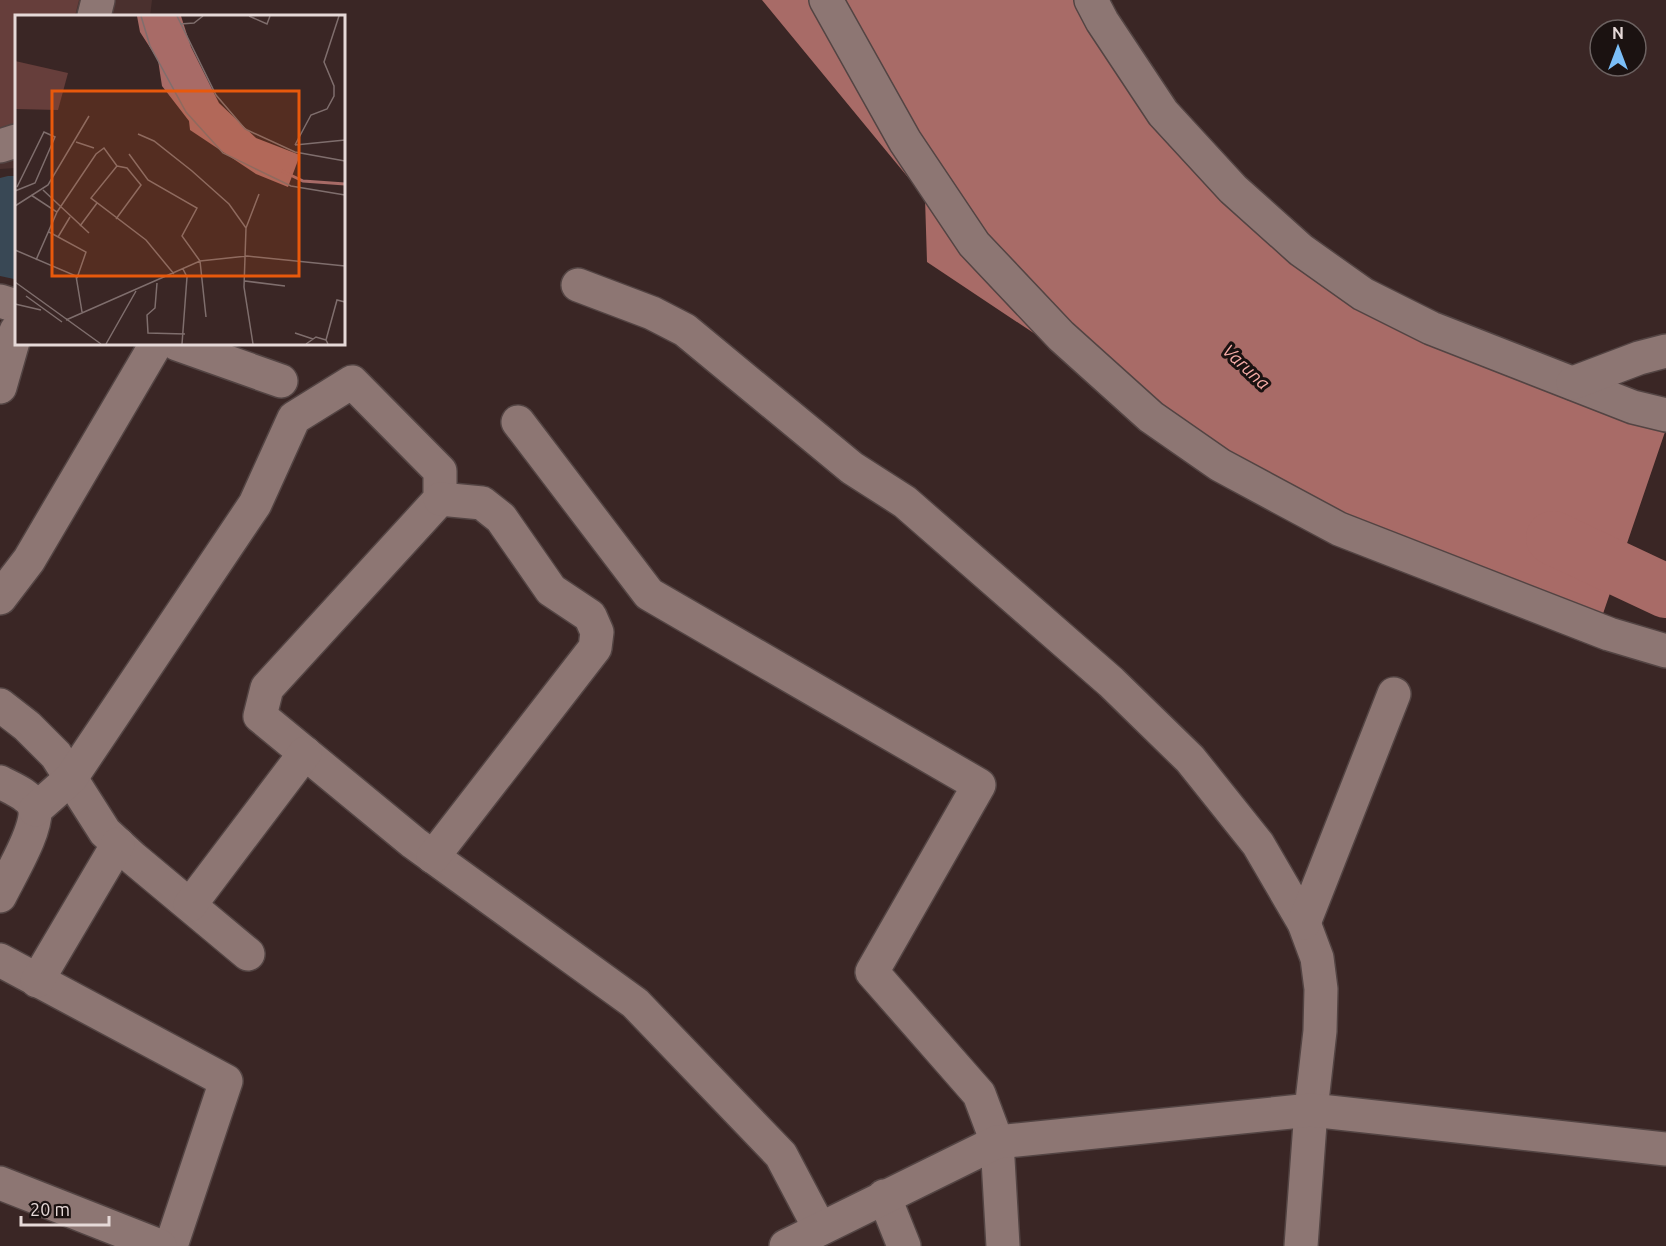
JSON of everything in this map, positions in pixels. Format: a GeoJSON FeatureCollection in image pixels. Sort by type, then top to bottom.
{"type":"FeatureCollection","features":[{"type":"Feature","properties":{"kind":"street"},"geometry":{"type":"LineString","coordinates":[[94,15],[98,0]]}},
{"type":"Feature","properties":{"kind":"street"},"geometry":{"type":"LineString","coordinates":[[826,0],[905,141],[974,244],[1061,336],[1151,417],[1220,465],[1339,529],[1609,634],[1666,651]]}},
{"type":"Feature","properties":{"kind":"street"},"geometry":{"type":"LineString","coordinates":[[1091,0],[1163,113],[1233,189],[1301,250],[1363,294],[1431,328],[1633,406],[1666,415]]}},
{"type":"Feature","properties":{"kind":"street"},"geometry":{"type":"LineString","coordinates":[[0,147],[15,141]]}},
{"type":"Feature","properties":{"kind":"street"},"geometry":{"type":"LineString","coordinates":[[578,285],[652,314],[685,330],[852,468],[905,502],[1110,682],[1190,759],[1258,844],[1304,922],[1317,957],[1321,989],[1320,1031],[1311,1110],[1301,1246]]}},
{"type":"Feature","properties":{"kind":"street"},"geometry":{"type":"LineString","coordinates":[[0,301],[15,306]]}},
{"type":"Feature","properties":{"kind":"street"},"geometry":{"type":"LineString","coordinates":[[1573,383],[1653,354],[1666,329]]}},
{"type":"Feature","properties":{"kind":"street"},"geometry":{"type":"LineString","coordinates":[[0,387],[15,334]]}},
{"type":"Feature","properties":{"kind":"street"},"geometry":{"type":"LineString","coordinates":[[0,598],[29,560],[155,345]]}},
{"type":"Feature","properties":{"kind":"street"},"geometry":{"type":"LineString","coordinates":[[180,345],[281,381]]}},
{"type":"Feature","properties":{"kind":"street"},"geometry":{"type":"LineString","coordinates":[[35,810],[71,778],[255,504],[294,418],[352,382],[440,471],[440,499],[267,688],[260,716],[434,857],[635,1003],[781,1155],[820,1229]]}},
{"type":"Feature","properties":{"kind":"street"},"geometry":{"type":"LineString","coordinates":[[519,422],[649,594],[979,785],[872,972],[979,1094],[997,1142],[1003,1246]]}},
{"type":"Feature","properties":{"kind":"street"},"geometry":{"type":"LineString","coordinates":[[434,857],[595,648],[597,632],[590,616],[551,590],[501,518],[482,502],[440,499]]}},
{"type":"Feature","properties":{"kind":"street"},"geometry":{"type":"LineString","coordinates":[[1304,922],[1394,694]]}},
{"type":"Feature","properties":{"kind":"street"},"geometry":{"type":"LineString","coordinates":[[0,705],[27,726],[56,755],[105,832],[248,954]]}},
{"type":"Feature","properties":{"kind":"street"},"geometry":{"type":"LineString","coordinates":[[190,905],[305,753]]}},
{"type":"Feature","properties":{"kind":"street"},"geometry":{"type":"LineString","coordinates":[[0,782],[25,796],[33,804],[35,810],[33,827],[0,896]]}},
{"type":"Feature","properties":{"kind":"street"},"geometry":{"type":"LineString","coordinates":[[38,981],[118,844]]}},
{"type":"Feature","properties":{"kind":"street"},"geometry":{"type":"LineString","coordinates":[[0,960],[226,1081],[171,1246]]}},
{"type":"Feature","properties":{"kind":"street"},"geometry":{"type":"LineString","coordinates":[[786,1246],[997,1142],[1311,1110],[1666,1149]]}},
{"type":"Feature","properties":{"kind":"street"},"geometry":{"type":"LineString","coordinates":[[0,1183],[160,1246]]}},
{"type":"Feature","properties":{"kind":"street"},"geometry":{"type":"LineString","coordinates":[[884,1196],[904,1246]]}},
{"type":"Feature","properties":{"kind":"shaded area"},"geometry":{"type":"Polygon","coordinates":[[[0,0],[152,0],[150,15],[15,15],[15,168],[0,169],[0,0]]]}},
{"type":"Feature","properties":{"kind":"shaded area"},"geometry":{"type":"Polygon","coordinates":[[[0,0],[79,0],[75,15],[15,15],[15,126],[0,130],[0,0]]]}},
{"type":"Feature","properties":{"kind":"water"},"geometry":{"type":"Polygon","coordinates":[[[762,0],[1088,0],[1126,75],[1371,314],[1666,429],[1592,646],[1371,558],[927,262],[925,198],[762,0]]]}},
{"type":"Feature","properties":{"kind":"building"},"geometry":{"type":"Polygon","coordinates":[[[15,176],[14,279],[0,276],[0,178],[15,176]]]}},
{"type":"Feature","properties":{"kind":"waterway","name":"Varuna"},"geometry":{"type":"LineString","coordinates":[[1553,538],[1666,591]]}}]}
